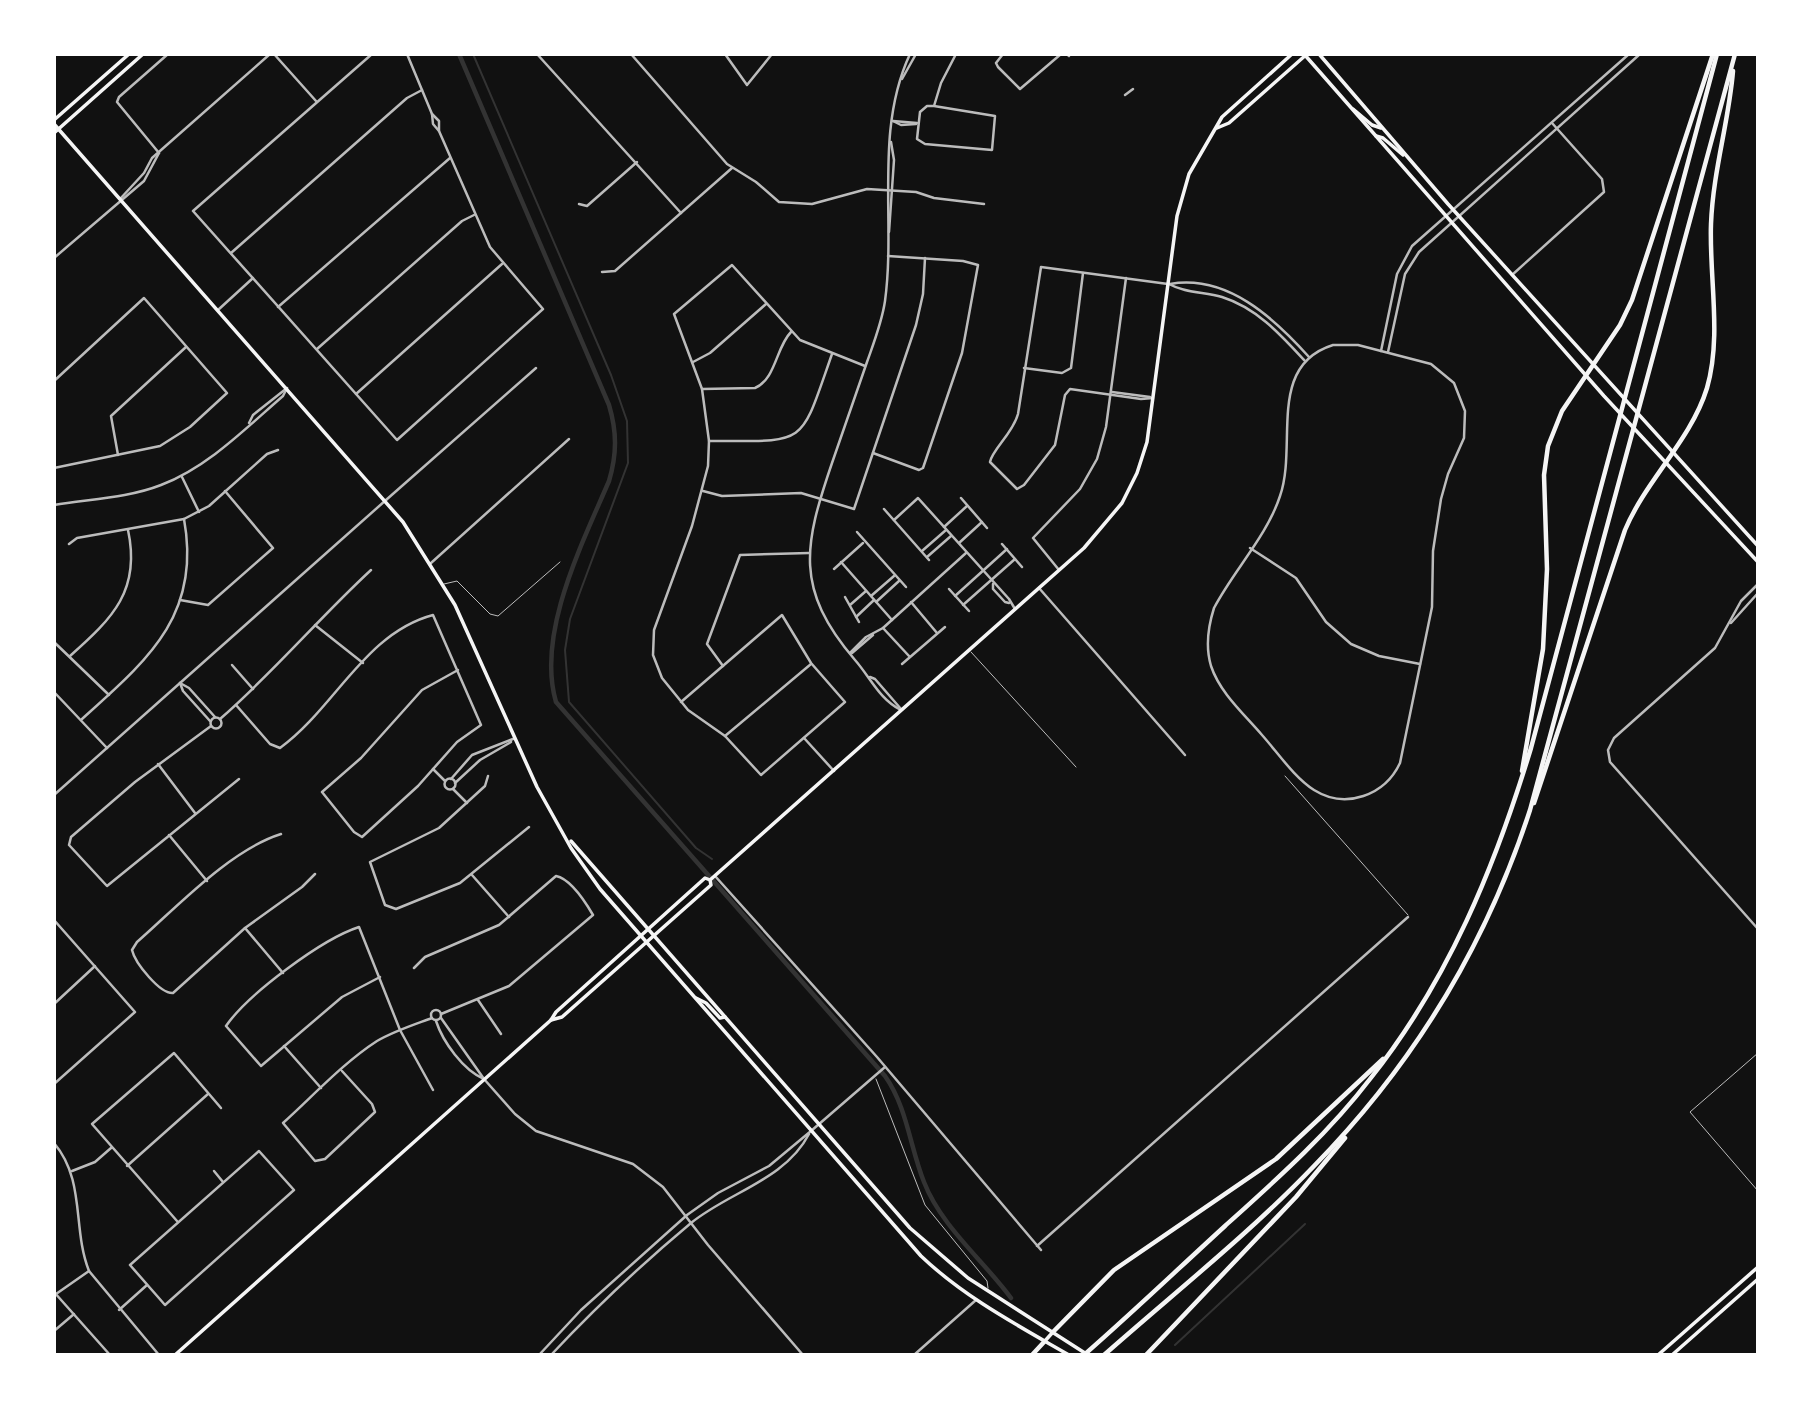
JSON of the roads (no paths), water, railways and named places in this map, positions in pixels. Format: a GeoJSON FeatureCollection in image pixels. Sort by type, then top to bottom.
{"type":"FeatureCollection","features":[{"type":"Feature","properties":{"kind":"highway"},"geometry":{"type":"LineString","coordinates":[[1521,779],[1544,637],[1546,456],[1562,411],[1620,325],[1638,285],[1715,54]]}},
{"type":"Feature","properties":{"kind":"highway"},"geometry":{"type":"LineString","coordinates":[[1086,1355],[1301,1157],[1370,1080],[1429,993],[1467,925],[1521,779],[1715,54]]}},
{"type":"Feature","properties":{"kind":"highway"},"geometry":{"type":"LineString","coordinates":[[1530,810],[1540,791],[1625,530],[1664,462],[1698,411],[1712,368],[1712,215],[1734,57]]}},
{"type":"Feature","properties":{"kind":"highway"},"geometry":{"type":"LineString","coordinates":[[1146,1355],[1296,1197],[1371,1104],[1424,1032],[1481,935],[1502,890],[1530,810],[1734,57]]}},
{"type":"Feature","properties":{"kind":"highway"},"geometry":{"type":"LineString","coordinates":[[1053,1332],[1093,1289],[1125,1262],[1276,1159],[1395,1046]]}},
{"type":"Feature","properties":{"kind":"highway"},"geometry":{"type":"LineString","coordinates":[[1105,1354],[1280,1199],[1320,1161],[1371,1104]]}},
{"type":"Feature","properties":{"kind":"highway"},"geometry":{"type":"LineString","coordinates":[[1032,1355],[1044,1342]]}},
{"type":"Feature","properties":{"kind":"main road"},"geometry":{"type":"LineString","coordinates":[[129,54],[54,122],[386,500],[431,563],[472,641],[513,739],[537,787],[569,840],[571,848],[591,876],[921,1256],[976,1300],[1069,1355]]}},
{"type":"Feature","properties":{"kind":"main road"},"geometry":{"type":"LineString","coordinates":[[54,133],[143,54]]}},
{"type":"Feature","properties":{"kind":"main road"},"geometry":{"type":"LineString","coordinates":[[551,1020],[562,1017],[711,885],[713,878],[1102,530],[1128,492],[1147,442],[1184,188],[1200,152],[1217,129],[1222,117],[1292,54]]}},
{"type":"Feature","properties":{"kind":"main road"},"geometry":{"type":"LineString","coordinates":[[1319,54],[1458,215],[1654,428],[1758,546]]}},
{"type":"Feature","properties":{"kind":"main road"},"geometry":{"type":"LineString","coordinates":[[1217,129],[1229,123],[1306,55],[1586,376],[1758,562]]}},
{"type":"Feature","properties":{"kind":"main road"},"geometry":{"type":"LineString","coordinates":[[1352,108],[1374,126],[1381,128]]}},
{"type":"Feature","properties":{"kind":"main road"},"geometry":{"type":"LineString","coordinates":[[1376,136],[1383,138],[1398,154],[1405,155]]}},
{"type":"Feature","properties":{"kind":"main road"},"geometry":{"type":"LineString","coordinates":[[569,840],[578,846],[653,936],[910,1228],[956,1270],[1086,1355]]}},
{"type":"Feature","properties":{"kind":"main road"},"geometry":{"type":"LineString","coordinates":[[174,1355],[551,1020],[556,1012],[640,935],[705,878],[713,878]]}},
{"type":"Feature","properties":{"kind":"main road"},"geometry":{"type":"LineString","coordinates":[[694,997],[706,1003],[720,1018],[725,1017]]}},
{"type":"Feature","properties":{"kind":"main road"},"geometry":{"type":"LineString","coordinates":[[1658,1355],[1758,1267]]}},
{"type":"Feature","properties":{"kind":"main road"},"geometry":{"type":"LineString","coordinates":[[1672,1355],[1758,1279]]}},
{"type":"Feature","properties":{"kind":"main road"},"geometry":{"type":"LineString","coordinates":[[1044,1342],[1053,1332]]}},
{"type":"Feature","properties":{"kind":"street"},"geometry":{"type":"LineString","coordinates":[[159,153],[117,102],[119,97],[167,54]]}},
{"type":"Feature","properties":{"kind":"street"},"geometry":{"type":"LineString","coordinates":[[54,258],[120,199],[159,153],[272,54],[317,102]]}},
{"type":"Feature","properties":{"kind":"street"},"geometry":{"type":"LineString","coordinates":[[372,54],[193,211],[397,440],[543,309],[502,264],[475,214],[439,131],[433,124],[432,114],[407,54]]}},
{"type":"Feature","properties":{"kind":"street"},"geometry":{"type":"LineString","coordinates":[[544,54],[539,56],[681,213]]}},
{"type":"Feature","properties":{"kind":"street"},"geometry":{"type":"LineString","coordinates":[[631,54],[732,169],[756,182],[779,202],[812,204],[860,189],[890,189],[984,204]]}},
{"type":"Feature","properties":{"kind":"street"},"geometry":{"type":"LineString","coordinates":[[725,54],[747,85],[772,54]]}},
{"type":"Feature","properties":{"kind":"street"},"geometry":{"type":"LineString","coordinates":[[901,710],[850,654],[829,625],[818,602],[809,553],[813,518],[883,313],[893,121],[910,54]]}},
{"type":"Feature","properties":{"kind":"street"},"geometry":{"type":"LineString","coordinates":[[902,79],[916,54]]}},
{"type":"Feature","properties":{"kind":"street"},"geometry":{"type":"LineString","coordinates":[[934,106],[941,83],[956,54]]}},
{"type":"Feature","properties":{"kind":"street"},"geometry":{"type":"LineString","coordinates":[[1003,54],[996,63],[1020,89],[1061,54]]}},
{"type":"Feature","properties":{"kind":"street"},"geometry":{"type":"LineString","coordinates":[[1381,351],[1395,283],[1412,246],[1629,54]]}},
{"type":"Feature","properties":{"kind":"street"},"geometry":{"type":"LineString","coordinates":[[1388,352],[1402,284],[1413,259],[1458,215],[1640,54]]}},
{"type":"Feature","properties":{"kind":"street"},"geometry":{"type":"LineString","coordinates":[[1125,95],[1133,89]]}},
{"type":"Feature","properties":{"kind":"street"},"geometry":{"type":"LineString","coordinates":[[231,253],[407,98],[422,90]]}},
{"type":"Feature","properties":{"kind":"street"},"geometry":{"type":"LineString","coordinates":[[934,106],[995,116],[992,150],[920,142],[916,135],[918,124],[923,108],[934,106]]}},
{"type":"Feature","properties":{"kind":"street"},"geometry":{"type":"LineString","coordinates":[[432,114],[439,121],[439,131]]}},
{"type":"Feature","properties":{"kind":"street"},"geometry":{"type":"LineString","coordinates":[[893,121],[901,125],[918,124]]}},
{"type":"Feature","properties":{"kind":"street"},"geometry":{"type":"LineString","coordinates":[[1512,275],[1604,191],[1602,180],[1552,122]]}},
{"type":"Feature","properties":{"kind":"street"},"geometry":{"type":"LineString","coordinates":[[278,307],[451,158]]}},
{"type":"Feature","properties":{"kind":"street"},"geometry":{"type":"LineString","coordinates":[[579,204],[587,206],[637,162]]}},
{"type":"Feature","properties":{"kind":"street"},"geometry":{"type":"LineString","coordinates":[[602,272],[615,271],[732,169]]}},
{"type":"Feature","properties":{"kind":"street"},"geometry":{"type":"LineString","coordinates":[[317,349],[462,221],[475,214]]}},
{"type":"Feature","properties":{"kind":"street"},"geometry":{"type":"LineString","coordinates":[[873,453],[919,470],[923,468],[962,353],[978,265],[888,256]]}},
{"type":"Feature","properties":{"kind":"street"},"geometry":{"type":"LineString","coordinates":[[703,491],[722,496],[794,493],[854,509],[916,326],[923,294],[925,258]]}},
{"type":"Feature","properties":{"kind":"street"},"geometry":{"type":"LineString","coordinates":[[356,394],[502,264]]}},
{"type":"Feature","properties":{"kind":"street"},"geometry":{"type":"LineString","coordinates":[[681,702],[782,615],[811,663],[845,702],[761,775],[725,736],[681,702],[659,671],[653,638],[703,491],[709,441],[702,389],[674,314],[732,265],[791,332],[811,346],[865,366]]}},
{"type":"Feature","properties":{"kind":"street"},"geometry":{"type":"LineString","coordinates":[[1153,398],[1117,391],[1110,393],[1072,388],[1065,395],[1055,445],[1033,477],[1017,489],[1012,487],[989,460],[1016,422],[1041,267],[1209,287],[1245,300],[1278,323],[1309,357]]}},
{"type":"Feature","properties":{"kind":"street"},"geometry":{"type":"LineString","coordinates":[[1024,368],[1067,373],[1070,368],[1083,272]]}},
{"type":"Feature","properties":{"kind":"street"},"geometry":{"type":"LineString","coordinates":[[218,310],[253,278]]}},
{"type":"Feature","properties":{"kind":"street"},"geometry":{"type":"LineString","coordinates":[[1059,570],[1033,538],[1069,502],[1089,474],[1103,443],[1126,278]]}},
{"type":"Feature","properties":{"kind":"street"},"geometry":{"type":"LineString","coordinates":[[1395,283],[1402,284]]}},
{"type":"Feature","properties":{"kind":"street"},"geometry":{"type":"LineString","coordinates":[[1168,284],[1177,289],[1220,296],[1244,307],[1275,329],[1305,361]]}},
{"type":"Feature","properties":{"kind":"street"},"geometry":{"type":"LineString","coordinates":[[54,381],[144,298],[227,393],[190,427],[160,446],[54,468]]}},
{"type":"Feature","properties":{"kind":"street"},"geometry":{"type":"LineString","coordinates":[[694,362],[709,353],[766,304]]}},
{"type":"Feature","properties":{"kind":"street"},"geometry":{"type":"LineString","coordinates":[[702,389],[755,388],[763,384],[783,340],[791,332]]}},
{"type":"Feature","properties":{"kind":"street"},"geometry":{"type":"LineString","coordinates":[[1342,344],[1381,351],[1427,362],[1444,372],[1458,390],[1466,416],[1464,438],[1448,474],[1441,499],[1433,551],[1432,607],[1402,756],[1391,779],[1377,790],[1354,799],[1334,798],[1314,790],[1226,694],[1209,659],[1208,634],[1214,608],[1280,496],[1286,468],[1290,391],[1294,376],[1309,357],[1324,348],[1342,344]]}},
{"type":"Feature","properties":{"kind":"street"},"geometry":{"type":"LineString","coordinates":[[118,455],[111,416],[186,347]]}},
{"type":"Feature","properties":{"kind":"street"},"geometry":{"type":"LineString","coordinates":[[709,441],[777,441],[797,434],[808,422],[832,354]]}},
{"type":"Feature","properties":{"kind":"street"},"geometry":{"type":"LineString","coordinates":[[54,795],[536,368]]}},
{"type":"Feature","properties":{"kind":"street"},"geometry":{"type":"LineString","coordinates":[[54,505],[144,490],[181,476],[211,458],[249,423],[253,415],[287,388]]}},
{"type":"Feature","properties":{"kind":"street"},"geometry":{"type":"LineString","coordinates":[[431,563],[569,439]]}},
{"type":"Feature","properties":{"kind":"street"},"geometry":{"type":"LineString","coordinates":[[69,544],[77,538],[184,519],[199,512],[267,454],[278,450]]}},
{"type":"Feature","properties":{"kind":"street"},"geometry":{"type":"LineString","coordinates":[[181,476],[199,512]]}},
{"type":"Feature","properties":{"kind":"street"},"geometry":{"type":"LineString","coordinates":[[180,600],[208,605],[273,548],[225,491]]}},
{"type":"Feature","properties":{"kind":"street"},"geometry":{"type":"LineString","coordinates":[[894,520],[918,498],[1015,610]]}},
{"type":"Feature","properties":{"kind":"street"},"geometry":{"type":"LineString","coordinates":[[961,498],[988,528]]}},
{"type":"Feature","properties":{"kind":"street"},"geometry":{"type":"LineString","coordinates":[[922,551],[968,506]]}},
{"type":"Feature","properties":{"kind":"street"},"geometry":{"type":"LineString","coordinates":[[884,509],[928,558],[951,536]]}},
{"type":"Feature","properties":{"kind":"street"},"geometry":{"type":"LineString","coordinates":[[82,719],[150,656],[175,617],[186,569],[184,519]]}},
{"type":"Feature","properties":{"kind":"street"},"geometry":{"type":"LineString","coordinates":[[958,544],[982,522]]}},
{"type":"Feature","properties":{"kind":"street"},"geometry":{"type":"LineString","coordinates":[[70,656],[102,628],[123,599],[132,559],[128,530]]}},
{"type":"Feature","properties":{"kind":"street"},"geometry":{"type":"LineString","coordinates":[[857,532],[906,587]]}},
{"type":"Feature","properties":{"kind":"street"},"geometry":{"type":"LineString","coordinates":[[834,569],[864,542]]}},
{"type":"Feature","properties":{"kind":"street"},"geometry":{"type":"LineString","coordinates":[[1002,544],[1022,566]]}},
{"type":"Feature","properties":{"kind":"street"},"geometry":{"type":"LineString","coordinates":[[1250,548],[1296,579],[1326,622],[1346,641],[1377,655],[1421,664]]}},
{"type":"Feature","properties":{"kind":"street"},"geometry":{"type":"LineString","coordinates":[[955,596],[1007,550]]}},
{"type":"Feature","properties":{"kind":"street"},"geometry":{"type":"LineString","coordinates":[[723,666],[707,644],[740,555],[809,553]]}},
{"type":"Feature","properties":{"kind":"street"},"geometry":{"type":"LineString","coordinates":[[850,654],[866,636],[883,628],[966,553]]}},
{"type":"Feature","properties":{"kind":"street"},"geometry":{"type":"LineString","coordinates":[[963,605],[1015,559]]}},
{"type":"Feature","properties":{"kind":"street"},"geometry":{"type":"LineString","coordinates":[[841,562],[892,620]]}},
{"type":"Feature","properties":{"kind":"street"},"geometry":{"type":"LineString","coordinates":[[239,779],[107,886],[70,848],[69,841],[158,764],[212,726],[219,727],[220,719],[290,655],[315,625],[372,570]]}},
{"type":"Feature","properties":{"kind":"street"},"geometry":{"type":"LineString","coordinates":[[871,596],[894,576]]}},
{"type":"Feature","properties":{"kind":"street"},"geometry":{"type":"LineString","coordinates":[[856,617],[899,581]]}},
{"type":"Feature","properties":{"kind":"street"},"geometry":{"type":"LineString","coordinates":[[1758,584],[1741,601],[1715,648],[1614,738],[1607,752],[1610,762],[1758,929]]}},
{"type":"Feature","properties":{"kind":"street"},"geometry":{"type":"LineString","coordinates":[[1039,588],[1185,755]]}},
{"type":"Feature","properties":{"kind":"street"},"geometry":{"type":"LineString","coordinates":[[949,589],[968,611]]}},
{"type":"Feature","properties":{"kind":"street"},"geometry":{"type":"LineString","coordinates":[[849,606],[866,591]]}},
{"type":"Feature","properties":{"kind":"street"},"geometry":{"type":"LineString","coordinates":[[1731,623],[1758,593]]}},
{"type":"Feature","properties":{"kind":"street"},"geometry":{"type":"LineString","coordinates":[[845,597],[859,622]]}},
{"type":"Feature","properties":{"kind":"street"},"geometry":{"type":"LineString","coordinates":[[911,602],[937,633]]}},
{"type":"Feature","properties":{"kind":"street"},"geometry":{"type":"LineString","coordinates":[[236,705],[274,748],[285,744],[318,714],[379,644],[398,628],[433,615],[458,670],[481,725],[457,742],[433,769],[362,837],[354,832],[321,792],[361,758],[422,690],[458,670]]}},
{"type":"Feature","properties":{"kind":"street"},"geometry":{"type":"LineString","coordinates":[[315,625],[363,663]]}},
{"type":"Feature","properties":{"kind":"street"},"geometry":{"type":"LineString","coordinates":[[902,664],[945,627]]}},
{"type":"Feature","properties":{"kind":"street"},"geometry":{"type":"LineString","coordinates":[[883,628],[910,657]]}},
{"type":"Feature","properties":{"kind":"street"},"geometry":{"type":"LineString","coordinates":[[54,642],[109,695]]}},
{"type":"Feature","properties":{"kind":"street"},"geometry":{"type":"LineString","coordinates":[[725,736],[811,663]]}},
{"type":"Feature","properties":{"kind":"street"},"geometry":{"type":"LineString","coordinates":[[232,665],[253,689]]}},
{"type":"Feature","properties":{"kind":"street"},"geometry":{"type":"LineString","coordinates":[[180,684],[189,688],[215,717],[220,719]]}},
{"type":"Feature","properties":{"kind":"street"},"geometry":{"type":"LineString","coordinates":[[180,684],[212,726]]}},
{"type":"Feature","properties":{"kind":"street"},"geometry":{"type":"LineString","coordinates":[[54,691],[107,748]]}},
{"type":"Feature","properties":{"kind":"street"},"geometry":{"type":"LineString","coordinates":[[210,721],[215,717]]}},
{"type":"Feature","properties":{"kind":"street"},"geometry":{"type":"LineString","coordinates":[[804,738],[834,771]]}},
{"type":"Feature","properties":{"kind":"street"},"geometry":{"type":"LineString","coordinates":[[446,781],[451,779],[472,755],[513,739]]}},
{"type":"Feature","properties":{"kind":"street"},"geometry":{"type":"LineString","coordinates":[[453,789],[455,783],[480,760],[513,739]]}},
{"type":"Feature","properties":{"kind":"street"},"geometry":{"type":"LineString","coordinates":[[158,764],[195,813]]}},
{"type":"Feature","properties":{"kind":"street"},"geometry":{"type":"LineString","coordinates":[[433,769],[446,781],[446,788],[453,789],[467,803]]}},
{"type":"Feature","properties":{"kind":"street"},"geometry":{"type":"LineString","coordinates":[[488,776],[485,786],[428,835],[370,862],[370,869],[388,908],[396,909],[451,887],[472,875],[529,827]]}},
{"type":"Feature","properties":{"kind":"street"},"geometry":{"type":"LineString","coordinates":[[451,779],[455,783]]}},
{"type":"Feature","properties":{"kind":"street"},"geometry":{"type":"LineString","coordinates":[[281,834],[266,839],[207,881],[137,942],[132,950],[135,958],[163,990],[173,993],[246,928],[302,887],[315,874]]}},
{"type":"Feature","properties":{"kind":"street"},"geometry":{"type":"LineString","coordinates":[[168,835],[207,881]]}},
{"type":"Feature","properties":{"kind":"street"},"geometry":{"type":"LineString","coordinates":[[472,875],[509,917]]}},
{"type":"Feature","properties":{"kind":"street"},"geometry":{"type":"LineString","coordinates":[[414,968],[425,957],[483,934],[509,917],[552,878],[560,876],[593,915],[519,980],[441,1016],[436,1021]]}},
{"type":"Feature","properties":{"kind":"street"},"geometry":{"type":"LineString","coordinates":[[713,878],[884,1068],[1041,1250]]}},
{"type":"Feature","properties":{"kind":"street"},"geometry":{"type":"LineString","coordinates":[[1037,1246],[1408,917]]}},
{"type":"Feature","properties":{"kind":"street"},"geometry":{"type":"LineString","coordinates":[[54,1084],[135,1012],[55,922]]}},
{"type":"Feature","properties":{"kind":"street"},"geometry":{"type":"LineString","coordinates":[[380,977],[342,997],[261,1066],[226,1026],[284,973],[319,946],[359,927],[380,977],[400,1030],[433,1090]]}},
{"type":"Feature","properties":{"kind":"street"},"geometry":{"type":"LineString","coordinates":[[246,928],[284,973]]}},
{"type":"Feature","properties":{"kind":"street"},"geometry":{"type":"LineString","coordinates":[[54,1004],[95,967]]}},
{"type":"Feature","properties":{"kind":"street"},"geometry":{"type":"LineString","coordinates":[[478,1000],[501,1034]]}},
{"type":"Feature","properties":{"kind":"street"},"geometry":{"type":"LineString","coordinates":[[342,1071],[372,1104],[375,1112],[319,1162],[312,1159],[284,1123],[366,1049],[400,1030],[432,1017],[434,1011],[441,1016],[484,1080],[515,1114],[536,1131],[633,1164],[663,1186],[708,1245],[803,1355]]}},
{"type":"Feature","properties":{"kind":"street"},"geometry":{"type":"LineString","coordinates":[[432,1017],[452,1048],[475,1075],[484,1080]]}},
{"type":"Feature","properties":{"kind":"street"},"geometry":{"type":"LineString","coordinates":[[284,1046],[321,1089]]}},
{"type":"Feature","properties":{"kind":"street"},"geometry":{"type":"LineString","coordinates":[[177,1222],[92,1124],[174,1053],[221,1108]]}},
{"type":"Feature","properties":{"kind":"street"},"geometry":{"type":"LineString","coordinates":[[539,1355],[580,1310],[687,1215],[718,1193],[769,1166],[884,1068]]}},
{"type":"Feature","properties":{"kind":"street"},"geometry":{"type":"LineString","coordinates":[[127,1166],[209,1094]]}},
{"type":"Feature","properties":{"kind":"street"},"geometry":{"type":"LineString","coordinates":[[551,1355],[585,1317],[692,1222],[722,1201],[763,1181],[802,1147],[810,1131]]}},
{"type":"Feature","properties":{"kind":"street"},"geometry":{"type":"LineString","coordinates":[[54,1143],[72,1171],[83,1254],[89,1271],[159,1355]]}},
{"type":"Feature","properties":{"kind":"street"},"geometry":{"type":"LineString","coordinates":[[72,1171],[95,1162],[111,1148]]}},
{"type":"Feature","properties":{"kind":"street"},"geometry":{"type":"LineString","coordinates":[[259,1151],[294,1190],[165,1305],[130,1265],[223,1182],[259,1151]]}},
{"type":"Feature","properties":{"kind":"street"},"geometry":{"type":"LineString","coordinates":[[214,1171],[223,1182]]}},
{"type":"Feature","properties":{"kind":"street"},"geometry":{"type":"LineString","coordinates":[[89,1271],[55,1293],[110,1354]]}},
{"type":"Feature","properties":{"kind":"street"},"geometry":{"type":"LineString","coordinates":[[119,1310],[148,1285]]}},
{"type":"Feature","properties":{"kind":"street"},"geometry":{"type":"LineString","coordinates":[[914,1355],[976,1300]]}},
{"type":"Feature","properties":{"kind":"street"},"geometry":{"type":"LineString","coordinates":[[54,1331],[74,1314]]}},
{"type":"Feature","properties":{"kind":"lane"},"geometry":{"type":"LineString","coordinates":[[443,584],[457,581],[490,614],[498,616],[560,562]]}},
{"type":"Feature","properties":{"kind":"lane"},"geometry":{"type":"LineString","coordinates":[[969,650],[1076,767]]}},
{"type":"Feature","properties":{"kind":"lane"},"geometry":{"type":"LineString","coordinates":[[1285,776],[1408,917]]}},
{"type":"Feature","properties":{"kind":"lane"},"geometry":{"type":"LineString","coordinates":[[1758,1053],[1689,1112],[1758,1191]]}},
{"type":"Feature","properties":{"kind":"lane"},"geometry":{"type":"LineString","coordinates":[[876,1076],[925,1205],[987,1280],[986,1290]]}},
{"type":"Feature","properties":{"kind":"waterway"},"geometry":{"type":"LineString","coordinates":[[459,54],[609,405],[614,424],[615,452],[609,481],[575,561],[557,619],[551,676],[556,702],[885,1076],[898,1101],[931,1198],[952,1228],[1011,1298]]}},
{"type":"Feature","properties":{"kind":"waterway"},"geometry":{"type":"LineString","coordinates":[[473,54],[611,375],[627,421],[628,463],[570,619],[565,650],[569,702],[696,848],[712,859]]}},
{"type":"Feature","properties":{"kind":"waterway"},"geometry":{"type":"LineString","coordinates":[[1175,1345],[1305,1224]]}}]}
